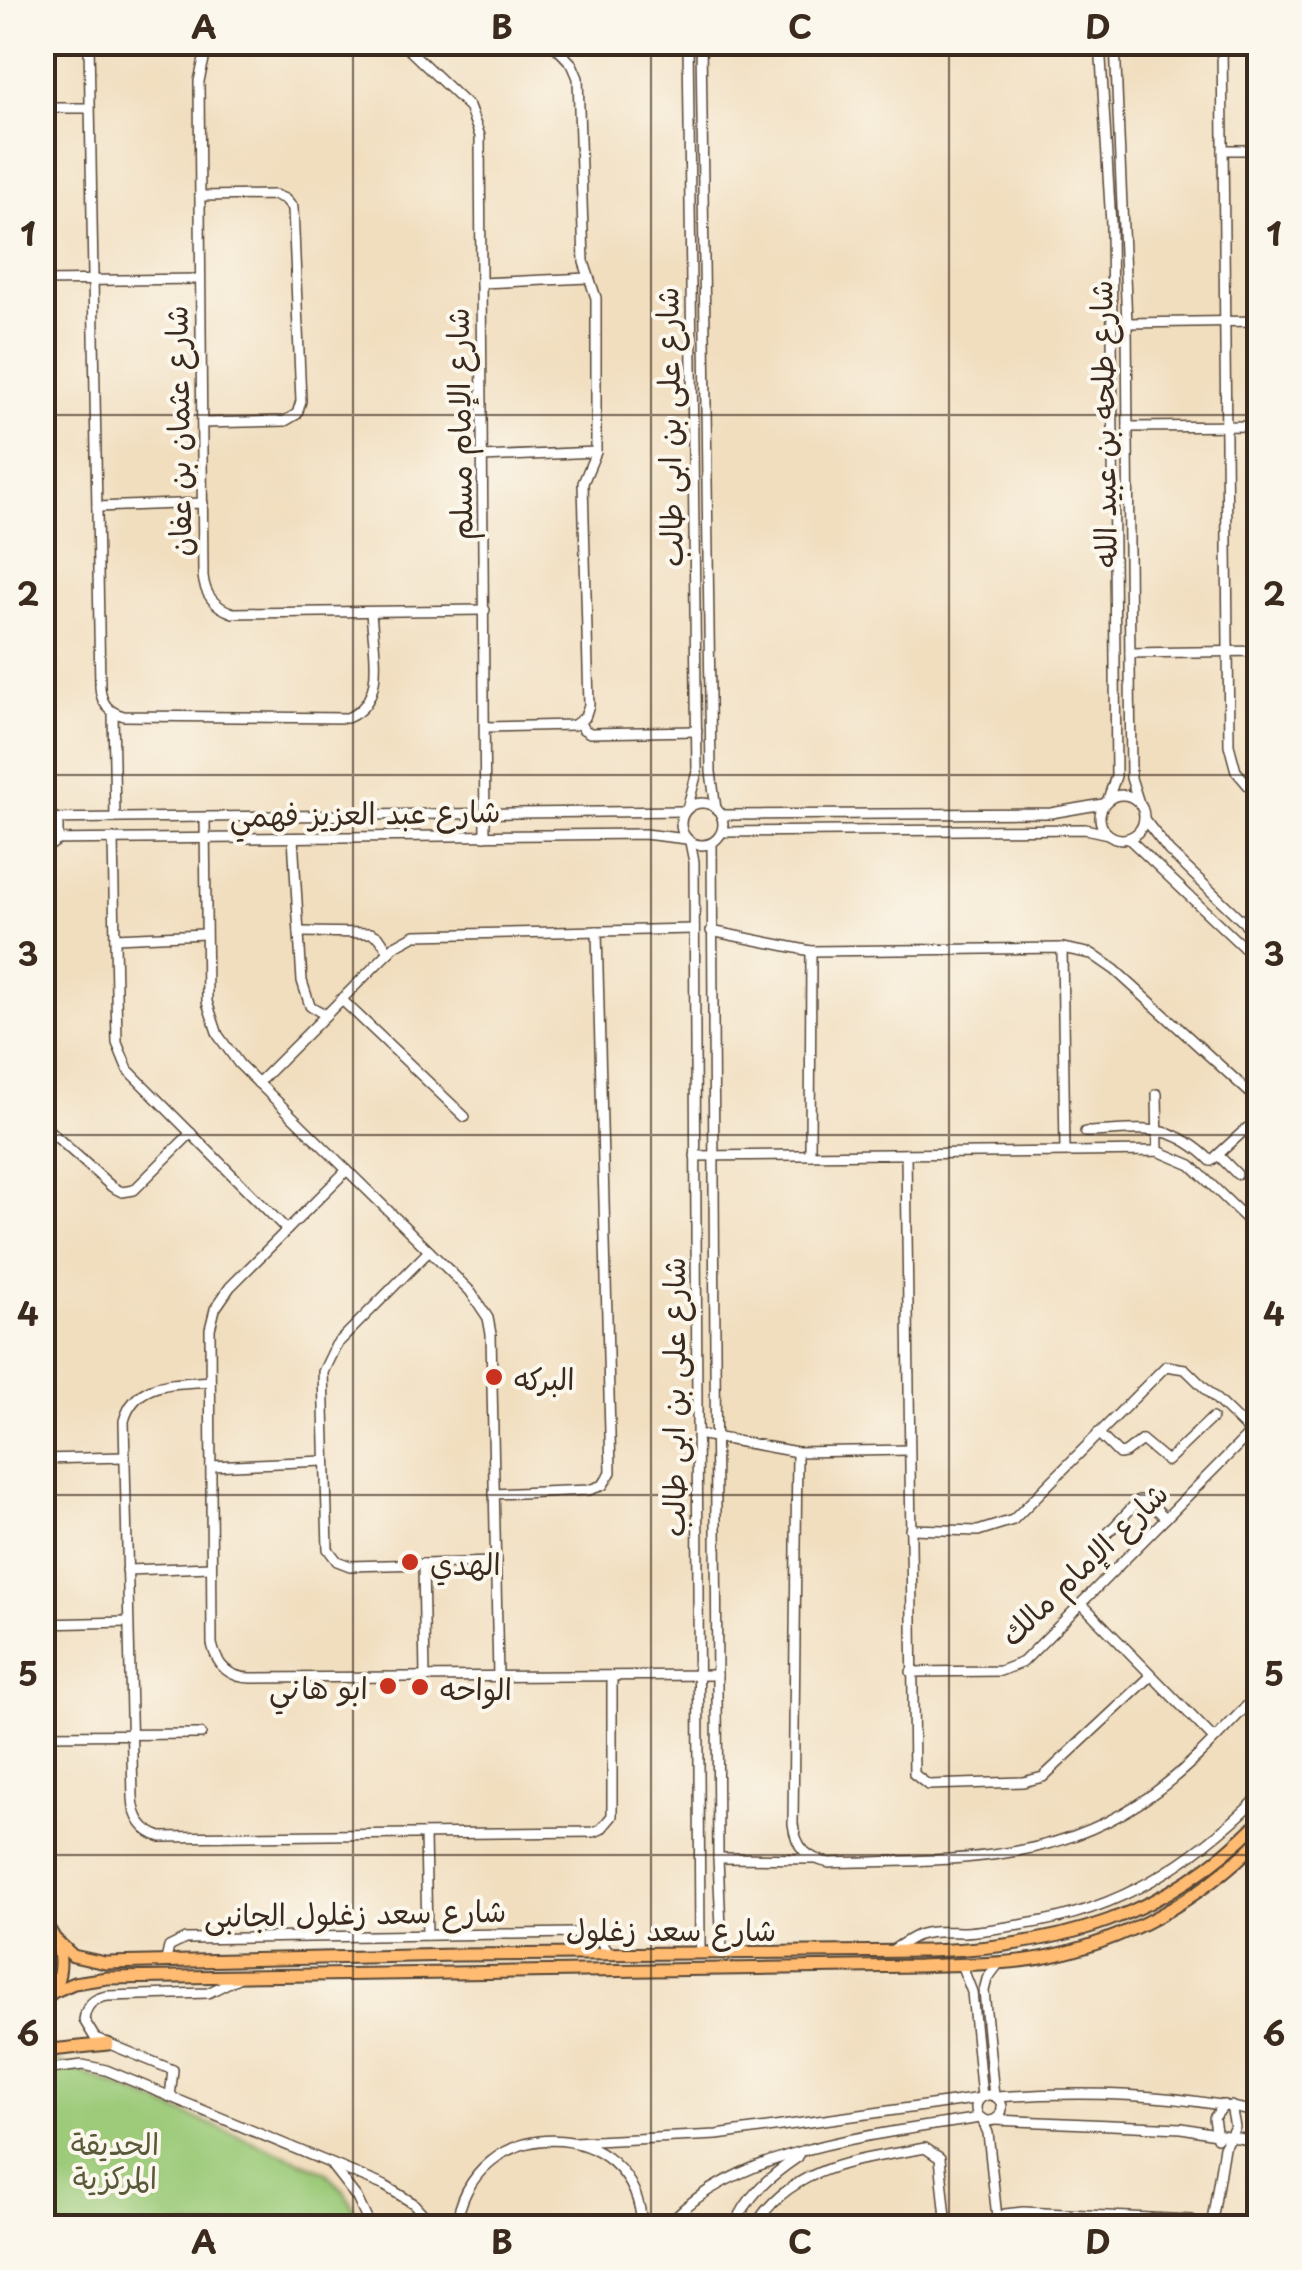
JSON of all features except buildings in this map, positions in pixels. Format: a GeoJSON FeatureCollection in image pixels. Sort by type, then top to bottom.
{"type":"FeatureCollection","features":[{"type":"Feature","properties":{"kind":"main road","name":"شارع سعد زغلول"},"geometry":{"type":"LineString","coordinates":[[56,1939],[73,1956],[105,1963],[1003,1947],[1072,1934],[1142,1909],[1202,1874],[1260,1821]]}},
{"type":"Feature","properties":{"kind":"main road","name":"شارع سعد زغلول"},"geometry":{"type":"LineString","coordinates":[[53,1992],[74,1983],[107,1978],[961,1964],[1039,1958],[1076,1949],[1148,1922],[1209,1886],[1260,1839]]}},
{"type":"Feature","properties":{"kind":"main road"},"geometry":{"type":"LineString","coordinates":[[42,1921],[56,1939],[61,1960],[53,1992],[42,2005]]}},
{"type":"Feature","properties":{"kind":"main road"},"geometry":{"type":"LineString","coordinates":[[454,1972],[455,1955]]}},
{"type":"Feature","properties":{"kind":"main road"},"geometry":{"type":"LineString","coordinates":[[105,1963],[107,1978]]}},
{"type":"Feature","properties":{"kind":"main road"},"geometry":{"type":"LineString","coordinates":[[42,2051],[108,2044]]}},
{"type":"Feature","properties":{"kind":"street"},"geometry":{"type":"LineString","coordinates":[[88,42],[100,695],[112,712],[115,818]]}},
{"type":"Feature","properties":{"kind":"street","name":"شارع عثمان بن عفان"},"geometry":{"type":"LineString","coordinates":[[208,42],[199,81],[204,586],[215,604],[234,613],[485,610]]}},
{"type":"Feature","properties":{"kind":"street","name":"شارع الإمام مسلم"},"geometry":{"type":"LineString","coordinates":[[401,42],[458,96],[476,120],[480,136],[486,836]]}},
{"type":"Feature","properties":{"kind":"street"},"geometry":{"type":"LineString","coordinates":[[486,727],[568,726],[580,722],[588,705],[583,483],[596,452],[596,298],[584,262],[578,78],[572,64],[552,42]]}},
{"type":"Feature","properties":{"kind":"street","name":"شارع على بن ابى طالب"},"geometry":{"type":"LineString","coordinates":[[686,810],[697,772],[688,42]]}},
{"type":"Feature","properties":{"kind":"street","name":"شارع على بن ابى طالب"},"geometry":{"type":"LineString","coordinates":[[701,42],[711,772],[718,812]]}},
{"type":"Feature","properties":{"kind":"street","name":"شارع طلحه بن عبيد الله"},"geometry":{"type":"LineString","coordinates":[[1100,42],[1111,224],[1116,761],[1114,788],[1106,801]]}},
{"type":"Feature","properties":{"kind":"street","name":"شارع طلحه بن عبيد الله"},"geometry":{"type":"LineString","coordinates":[[1115,42],[1127,323],[1131,778],[1139,803]]}},
{"type":"Feature","properties":{"kind":"street"},"geometry":{"type":"LineString","coordinates":[[1260,49],[1222,46],[1232,758],[1243,782],[1260,799]]}},
{"type":"Feature","properties":{"kind":"street"},"geometry":{"type":"LineString","coordinates":[[42,108],[89,108]]}},
{"type":"Feature","properties":{"kind":"street"},"geometry":{"type":"LineString","coordinates":[[1223,150],[1260,150]]}},
{"type":"Feature","properties":{"kind":"street"},"geometry":{"type":"LineString","coordinates":[[200,196],[274,195],[286,199],[292,208],[301,401],[297,414],[285,421],[202,423]]}},
{"type":"Feature","properties":{"kind":"street"},"geometry":{"type":"LineString","coordinates":[[482,283],[588,278]]}},
{"type":"Feature","properties":{"kind":"street"},"geometry":{"type":"LineString","coordinates":[[42,281],[200,279]]}},
{"type":"Feature","properties":{"kind":"street"},"geometry":{"type":"LineString","coordinates":[[1127,323],[1260,321]]}},
{"type":"Feature","properties":{"kind":"street"},"geometry":{"type":"LineString","coordinates":[[692,339],[705,338]]}},
{"type":"Feature","properties":{"kind":"street"},"geometry":{"type":"LineString","coordinates":[[1128,427],[1260,426]]}},
{"type":"Feature","properties":{"kind":"street"},"geometry":{"type":"LineString","coordinates":[[483,457],[596,452]]}},
{"type":"Feature","properties":{"kind":"street"},"geometry":{"type":"LineString","coordinates":[[96,507],[202,503]]}},
{"type":"Feature","properties":{"kind":"street"},"geometry":{"type":"LineString","coordinates":[[694,559],[708,558]]}},
{"type":"Feature","properties":{"kind":"street"},"geometry":{"type":"LineString","coordinates":[[112,712],[124,716],[348,718],[363,709],[374,688],[371,612]]}},
{"type":"Feature","properties":{"kind":"street"},"geometry":{"type":"LineString","coordinates":[[1130,653],[1260,651]]}},
{"type":"Feature","properties":{"kind":"street"},"geometry":{"type":"LineString","coordinates":[[580,722],[590,733],[697,731]]}},
{"type":"Feature","properties":{"kind":"street"},"geometry":{"type":"LineString","coordinates":[[1116,761],[1131,761]]}},
{"type":"Feature","properties":{"kind":"street"},"geometry":{"type":"LineString","coordinates":[[697,772],[711,772]]}},
{"type":"Feature","properties":{"kind":"street"},"geometry":{"type":"LineString","coordinates":[[1260,938],[1168,850],[1144,819],[1139,803],[1124,794],[1072,811],[742,814],[718,812],[701,803],[686,810],[681,826],[688,840],[704,845],[722,832],[1072,829],[1128,838],[1260,963]]}},
{"type":"Feature","properties":{"kind":"street"},"geometry":{"type":"LineString","coordinates":[[1106,801],[1100,823],[1108,834]]}},
{"type":"Feature","properties":{"kind":"street","name":"شارع عبد العزيز فهمي"},"geometry":{"type":"LineString","coordinates":[[42,819],[656,814],[686,810]]}},
{"type":"Feature","properties":{"kind":"street"},"geometry":{"type":"LineString","coordinates":[[42,811],[58,819],[58,840],[42,851]]}},
{"type":"Feature","properties":{"kind":"street"},"geometry":{"type":"LineString","coordinates":[[1072,811],[1072,829]]}},
{"type":"Feature","properties":{"kind":"street"},"geometry":{"type":"LineString","coordinates":[[718,812],[722,832]]}},
{"type":"Feature","properties":{"kind":"street"},"geometry":{"type":"LineString","coordinates":[[656,814],[656,834]]}},
{"type":"Feature","properties":{"kind":"street"},"geometry":{"type":"LineString","coordinates":[[742,814],[742,832]]}},
{"type":"Feature","properties":{"kind":"street"},"geometry":{"type":"LineString","coordinates":[[204,818],[206,984],[211,1019],[227,1050],[481,1303],[488,1318],[498,1677]]}},
{"type":"Feature","properties":{"kind":"street"},"geometry":{"type":"LineString","coordinates":[[1128,838],[1141,828],[1144,819]]}},
{"type":"Feature","properties":{"kind":"street","name":"شارع عبد العزيز فهمي"},"geometry":{"type":"LineString","coordinates":[[42,840],[656,834],[688,840]]}},
{"type":"Feature","properties":{"kind":"street"},"geometry":{"type":"LineString","coordinates":[[294,838],[306,999],[317,1012],[326,1015]]}},
{"type":"Feature","properties":{"kind":"street"},"geometry":{"type":"LineString","coordinates":[[113,839],[117,1043],[121,1057],[128,1070],[287,1230]]}},
{"type":"Feature","properties":{"kind":"street","name":"شارع على بن ابى طالب"},"geometry":{"type":"LineString","coordinates":[[688,840],[694,870],[700,1952]]}},
{"type":"Feature","properties":{"kind":"street","name":"شارع على بن ابى طالب"},"geometry":{"type":"LineString","coordinates":[[712,842],[718,1909],[722,1952]]}},
{"type":"Feature","properties":{"kind":"street"},"geometry":{"type":"LineString","coordinates":[[1157,864],[1159,854],[1168,850]]}},
{"type":"Feature","properties":{"kind":"street"},"geometry":{"type":"LineString","coordinates":[[694,870],[711,870]]}},
{"type":"Feature","properties":{"kind":"street"},"geometry":{"type":"LineString","coordinates":[[258,1083],[388,952],[415,935],[694,929]]}},
{"type":"Feature","properties":{"kind":"street"},"geometry":{"type":"LineString","coordinates":[[711,930],[812,951],[1062,948],[1092,954],[1105,961],[1260,1102]]}},
{"type":"Feature","properties":{"kind":"street"},"geometry":{"type":"LineString","coordinates":[[298,932],[362,931],[379,938],[388,952]]}},
{"type":"Feature","properties":{"kind":"street"},"geometry":{"type":"LineString","coordinates":[[494,1494],[589,1490],[603,1484],[611,1472],[597,931]]}},
{"type":"Feature","properties":{"kind":"street"},"geometry":{"type":"LineString","coordinates":[[115,938],[205,934]]}},
{"type":"Feature","properties":{"kind":"street"},"geometry":{"type":"LineString","coordinates":[[1062,948],[1065,1152]]}},
{"type":"Feature","properties":{"kind":"street"},"geometry":{"type":"LineString","coordinates":[[810,1155],[812,951]]}},
{"type":"Feature","properties":{"kind":"street"},"geometry":{"type":"LineString","coordinates":[[342,999],[465,1118]]}},
{"type":"Feature","properties":{"kind":"street"},"geometry":{"type":"LineString","coordinates":[[1157,1094],[1158,1151]]}},
{"type":"Feature","properties":{"kind":"street"},"geometry":{"type":"LineString","coordinates":[[42,1124],[122,1192],[138,1187],[191,1133]]}},
{"type":"Feature","properties":{"kind":"street"},"geometry":{"type":"LineString","coordinates":[[1085,1132],[1157,1130],[1178,1134],[1211,1160],[1247,1128]]}},
{"type":"Feature","properties":{"kind":"street"},"geometry":{"type":"LineString","coordinates":[[696,1156],[1158,1151],[1191,1165],[1260,1232]]}},
{"type":"Feature","properties":{"kind":"street"},"geometry":{"type":"LineString","coordinates":[[906,1154],[914,1774],[928,1785],[1043,1778],[1151,1676]]}},
{"type":"Feature","properties":{"kind":"street"},"geometry":{"type":"LineString","coordinates":[[1219,1156],[1237,1174]]}},
{"type":"Feature","properties":{"kind":"street"},"geometry":{"type":"LineString","coordinates":[[347,1170],[220,1299],[210,1329],[212,1644],[218,1662],[231,1674],[252,1678],[717,1675]]}},
{"type":"Feature","properties":{"kind":"street"},"geometry":{"type":"LineString","coordinates":[[1248,1221],[1260,1210]]}},
{"type":"Feature","properties":{"kind":"street"},"geometry":{"type":"LineString","coordinates":[[429,1251],[336,1345],[328,1358],[322,1388],[328,1542],[332,1556],[350,1566],[496,1562]]}},
{"type":"Feature","properties":{"kind":"street"},"geometry":{"type":"LineString","coordinates":[[910,1529],[978,1531],[1012,1520],[1166,1366],[1185,1369],[1250,1432]]}},
{"type":"Feature","properties":{"kind":"street"},"geometry":{"type":"LineString","coordinates":[[210,1381],[156,1386],[134,1398],[124,1421],[133,1809],[144,1828],[160,1838],[585,1833],[601,1829],[612,1816],[612,1676]]}},
{"type":"Feature","properties":{"kind":"street"},"geometry":{"type":"LineString","coordinates":[[1098,1433],[1119,1454],[1142,1440],[1168,1461],[1212,1418]]}},
{"type":"Feature","properties":{"kind":"street","name":"شارع الإمام مالك"},"geometry":{"type":"LineString","coordinates":[[912,1672],[991,1672],[1012,1668],[1033,1654],[1260,1423]]}},
{"type":"Feature","properties":{"kind":"street"},"geometry":{"type":"LineString","coordinates":[[697,1434],[796,1452],[909,1450]]}},
{"type":"Feature","properties":{"kind":"street"},"geometry":{"type":"LineString","coordinates":[[796,1452],[793,1824],[795,1838],[814,1860]]}},
{"type":"Feature","properties":{"kind":"street"},"geometry":{"type":"LineString","coordinates":[[42,1458],[124,1457]]}},
{"type":"Feature","properties":{"kind":"street"},"geometry":{"type":"LineString","coordinates":[[211,1466],[324,1461]]}},
{"type":"Feature","properties":{"kind":"street"},"geometry":{"type":"LineString","coordinates":[[1106,1535],[1139,1500],[1147,1501],[1166,1518]]}},
{"type":"Feature","properties":{"kind":"street"},"geometry":{"type":"LineString","coordinates":[[423,1564],[425,1678]]}},
{"type":"Feature","properties":{"kind":"street"},"geometry":{"type":"LineString","coordinates":[[127,1570],[212,1567]]}},
{"type":"Feature","properties":{"kind":"street"},"geometry":{"type":"LineString","coordinates":[[1082,1604],[1214,1739]]}},
{"type":"Feature","properties":{"kind":"street"},"geometry":{"type":"LineString","coordinates":[[42,1624],[128,1622]]}},
{"type":"Feature","properties":{"kind":"street"},"geometry":{"type":"LineString","coordinates":[[718,1858],[829,1863],[990,1857],[1048,1846],[1097,1827],[1138,1804],[1175,1776],[1260,1692]]}},
{"type":"Feature","properties":{"kind":"street"},"geometry":{"type":"LineString","coordinates":[[42,1735],[201,1734]]}},
{"type":"Feature","properties":{"kind":"street"},"geometry":{"type":"LineString","coordinates":[[889,1952],[927,1933],[980,1931],[1053,1920],[1106,1905],[1180,1866],[1260,1796]]}},
{"type":"Feature","properties":{"kind":"street"},"geometry":{"type":"LineString","coordinates":[[425,1835],[427,1936]]}},
{"type":"Feature","properties":{"kind":"street"},"geometry":{"type":"LineString","coordinates":[[700,1909],[718,1909]]}},
{"type":"Feature","properties":{"kind":"street","name":"شارع سعد زغلول الجانبى"},"geometry":{"type":"LineString","coordinates":[[166,1960],[169,1947],[185,1940],[427,1936],[588,1934],[599,1939],[609,1953]]}},
{"type":"Feature","properties":{"kind":"street"},"geometry":{"type":"LineString","coordinates":[[988,2133],[1002,2109],[995,2096],[984,1991],[987,1979],[1000,1962]]}},
{"type":"Feature","properties":{"kind":"street"},"geometry":{"type":"LineString","coordinates":[[961,1964],[972,1992],[981,2097],[976,2110],[988,2133],[998,2218]]}},
{"type":"Feature","properties":{"kind":"street"},"geometry":{"type":"LineString","coordinates":[[170,2096],[173,2070],[95,2038],[86,2027],[85,2012],[94,2000],[108,1996],[208,1994],[241,1977]]}},
{"type":"Feature","properties":{"kind":"street"},"geometry":{"type":"LineString","coordinates":[[972,1992],[984,1991]]}},
{"type":"Feature","properties":{"kind":"street"},"geometry":{"type":"LineString","coordinates":[[42,2070],[94,2066],[170,2096],[400,2194],[436,2228]]}},
{"type":"Feature","properties":{"kind":"street"},"geometry":{"type":"LineString","coordinates":[[456,2228],[470,2182],[493,2158],[523,2142],[539,2139],[669,2140],[995,2096],[1140,2097],[1260,2113]]}},
{"type":"Feature","properties":{"kind":"street"},"geometry":{"type":"LineString","coordinates":[[1224,2147],[1215,2134],[1214,2118],[1227,2106]]}},
{"type":"Feature","properties":{"kind":"street"},"geometry":{"type":"LineString","coordinates":[[984,2228],[1014,2212],[1192,2220],[1210,2228],[1224,2147],[1236,2121],[1227,2106]]}},
{"type":"Feature","properties":{"kind":"street"},"geometry":{"type":"LineString","coordinates":[[665,2228],[711,2188],[812,2148],[981,2118],[1119,2124],[1260,2142]]}},
{"type":"Feature","properties":{"kind":"street"},"geometry":{"type":"LineString","coordinates":[[574,2142],[606,2158],[620,2171],[638,2202],[642,2228]]}},
{"type":"Feature","properties":{"kind":"street"},"geometry":{"type":"LineString","coordinates":[[734,2228],[752,2195],[770,2176],[812,2148]]}},
{"type":"Feature","properties":{"kind":"street"},"geometry":{"type":"LineString","coordinates":[[754,2228],[776,2197],[819,2170],[925,2148],[940,2158],[947,2228]]}},
{"type":"Feature","properties":{"kind":"street"},"geometry":{"type":"LineString","coordinates":[[331,2164],[357,2198],[371,2228]]}},
{"type":"Feature","properties":{"kind":"green space","name":"الحديقة المركزية"},"geometry":{"type":"Polygon","coordinates":[[[43,2056],[324,2171],[344,2190],[362,2227],[43,2228],[43,2056]]]}},
{"type":"Feature","properties":{"kind":"place","name":"البركه"},"geometry":{"type":"Point","coordinates":[494,1377]}},
{"type":"Feature","properties":{"kind":"place","name":"الهدي"},"geometry":{"type":"Point","coordinates":[410,1562]}},
{"type":"Feature","properties":{"kind":"place","name":"ابو هاني"},"geometry":{"type":"Point","coordinates":[388,1686]}},
{"type":"Feature","properties":{"kind":"place","name":"الواحه"},"geometry":{"type":"Point","coordinates":[420,1687]}}]}
